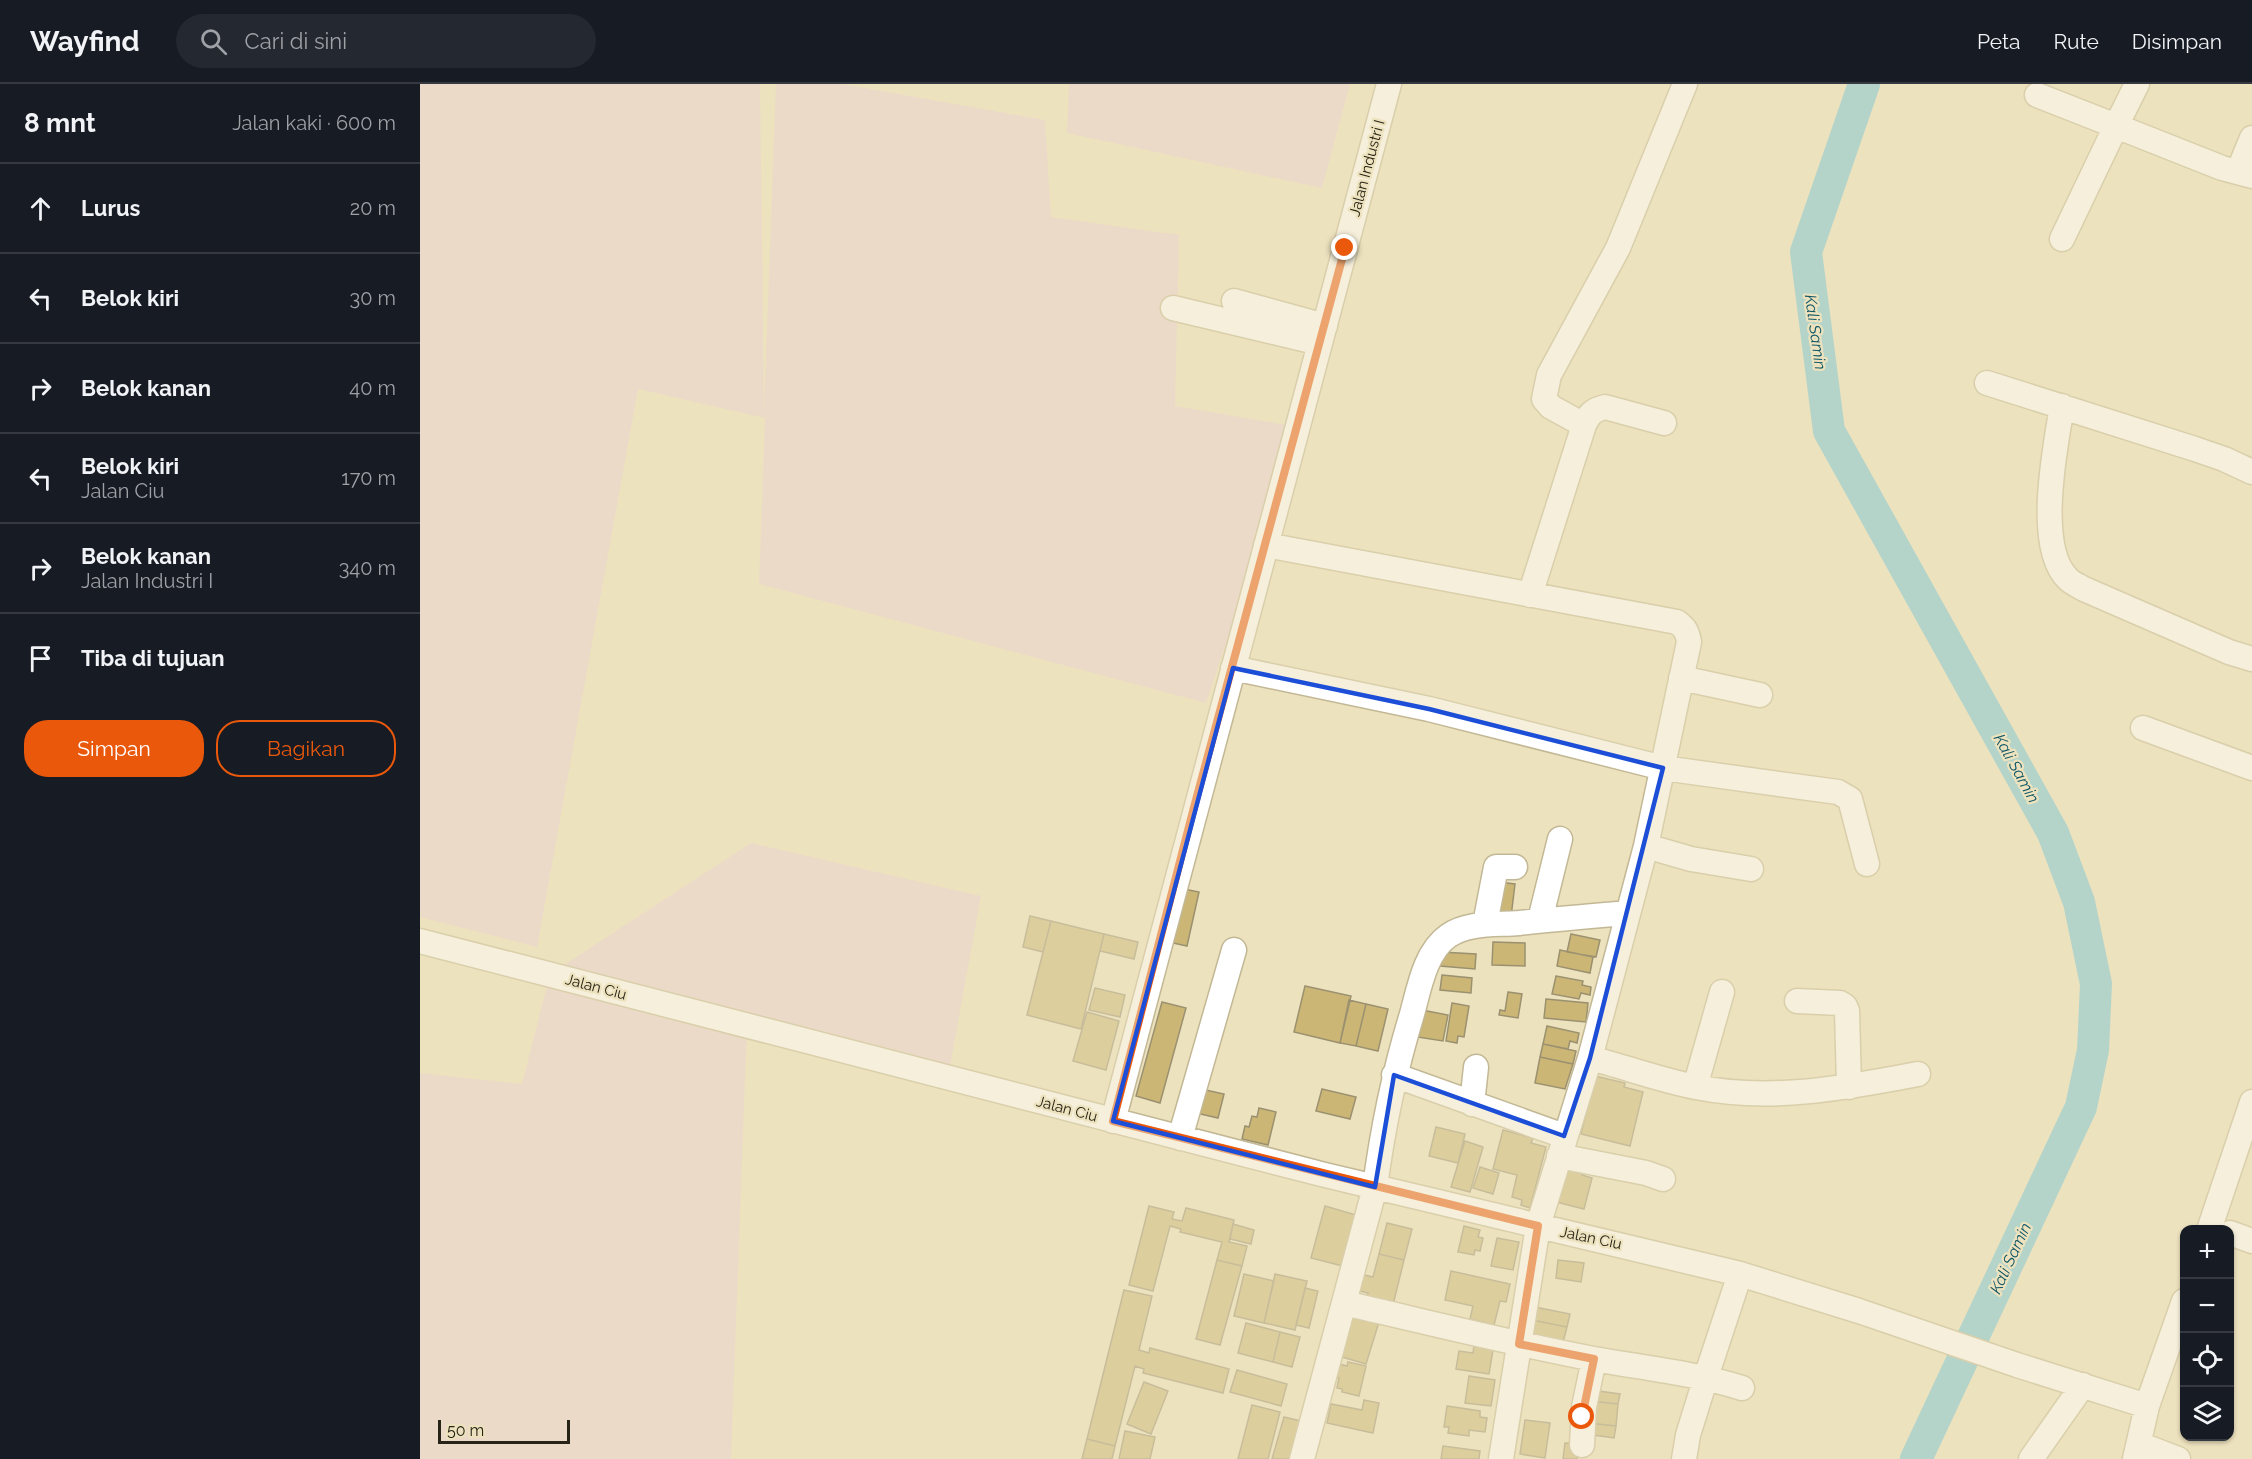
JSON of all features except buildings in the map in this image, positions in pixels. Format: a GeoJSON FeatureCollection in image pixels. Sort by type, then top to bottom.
{"type":"FeatureCollection","features":[{"type":"Feature","properties":{"kind":"street","name":"Jalan Industri I"},"geometry":{"type":"LineString","coordinates":[[1113,1121],[1193,811],[1389,84]]}},
{"type":"Feature","properties":{"kind":"street"},"geometry":{"type":"LineString","coordinates":[[1584,425],[1551,407],[1544,399],[1549,375],[1618,248],[1685,84]]}},
{"type":"Feature","properties":{"kind":"street"},"geometry":{"type":"LineString","coordinates":[[2062,239],[2137,84]]}},
{"type":"Feature","properties":{"kind":"street"},"geometry":{"type":"LineString","coordinates":[[2037,95],[2222,168],[2245,174],[2252,138]]}},
{"type":"Feature","properties":{"kind":"street"},"geometry":{"type":"LineString","coordinates":[[1234,301],[1322,335]]}},
{"type":"Feature","properties":{"kind":"street"},"geometry":{"type":"LineString","coordinates":[[1173,308],[1322,335]]}},
{"type":"Feature","properties":{"kind":"street"},"geometry":{"type":"LineString","coordinates":[[1987,383],[2195,449],[2252,472]]}},
{"type":"Feature","properties":{"kind":"street"},"geometry":{"type":"LineString","coordinates":[[2062,406],[2053,463],[2050,539],[2055,557],[2068,579],[2084,589],[2229,652],[2252,659]]}},
{"type":"Feature","properties":{"kind":"street"},"geometry":{"type":"LineString","coordinates":[[1530,595],[1588,414],[1605,407],[1664,423]]}},
{"type":"Feature","properties":{"kind":"street"},"geometry":{"type":"LineString","coordinates":[[1266,545],[1677,622],[1686,629],[1689,642],[1646,846],[1590,1058],[1538,1226],[1501,1459]]}},
{"type":"Feature","properties":{"kind":"street"},"geometry":{"type":"LineString","coordinates":[[1233,668],[1454,715],[1662,768],[1838,792],[1850,800],[1868,864]]}},
{"type":"Feature","properties":{"kind":"street"},"geometry":{"type":"LineString","coordinates":[[1681,678],[1760,695]]}},
{"type":"Feature","properties":{"kind":"street"},"geometry":{"type":"LineString","coordinates":[[2143,728],[2252,768]]}},
{"type":"Feature","properties":{"kind":"street"},"geometry":{"type":"LineString","coordinates":[[1540,920],[1560,839]]}},
{"type":"Feature","properties":{"kind":"street"},"geometry":{"type":"LineString","coordinates":[[1646,846],[1691,859],[1750,870]]}},
{"type":"Feature","properties":{"kind":"street"},"geometry":{"type":"LineString","coordinates":[[1485,924],[1496,867],[1515,867]]}},
{"type":"Feature","properties":{"kind":"street"},"geometry":{"type":"LineString","coordinates":[[1302,1459],[1375,1187],[1380,1143],[1394,1076],[1422,981],[1436,949],[1448,936],[1485,924],[1628,913]]}},
{"type":"Feature","properties":{"kind":"street","name":"Jalan Ciu"},"geometry":{"type":"LineString","coordinates":[[420,941],[1180,1138],[1538,1226],[1653,1251],[1740,1274],[2083,1385]]}},
{"type":"Feature","properties":{"kind":"street"},"geometry":{"type":"LineString","coordinates":[[1180,1138],[1234,950]]}},
{"type":"Feature","properties":{"kind":"street"},"geometry":{"type":"LineString","coordinates":[[1695,1087],[1722,992]]}},
{"type":"Feature","properties":{"kind":"street"},"geometry":{"type":"LineString","coordinates":[[1797,1001],[1840,1003],[1845,1006],[1849,1087]]}},
{"type":"Feature","properties":{"kind":"street"},"geometry":{"type":"LineString","coordinates":[[1590,1058],[1695,1087],[1770,1094],[1849,1087],[1918,1074]]}},
{"type":"Feature","properties":{"kind":"street"},"geometry":{"type":"LineString","coordinates":[[1472,1104],[1476,1067]]}},
{"type":"Feature","properties":{"kind":"street"},"geometry":{"type":"LineString","coordinates":[[1394,1076],[1472,1104],[1561,1146],[1662,1179]]}},
{"type":"Feature","properties":{"kind":"street"},"geometry":{"type":"LineString","coordinates":[[2219,1225],[2252,1102]]}},
{"type":"Feature","properties":{"kind":"street"},"geometry":{"type":"LineString","coordinates":[[2234,1235],[2252,1241]]}},
{"type":"Feature","properties":{"kind":"street"},"geometry":{"type":"LineString","coordinates":[[1684,1459],[1688,1435],[1740,1274]]}},
{"type":"Feature","properties":{"kind":"street"},"geometry":{"type":"LineString","coordinates":[[1344,1303],[1519,1344],[1706,1377],[1742,1388]]}},
{"type":"Feature","properties":{"kind":"street"},"geometry":{"type":"LineString","coordinates":[[2178,1459],[2137,1452],[2147,1406],[2180,1312]]}},
{"type":"Feature","properties":{"kind":"street"},"geometry":{"type":"LineString","coordinates":[[1582,1445],[1584,1407],[1594,1359]]}},
{"type":"Feature","properties":{"kind":"street"},"geometry":{"type":"LineString","coordinates":[[2031,1459],[2083,1385],[2147,1406]]}},
{"type":"Feature","properties":{"kind":"highlighted area"},"geometry":{"type":"Polygon","coordinates":[[[1233,668],[1429,709],[1663,768],[1590,1058],[1564,1136],[1394,1075],[1375,1187],[1113,1121],[1233,668]]]}},
{"type":"Feature","properties":{"kind":"shaded area"},"geometry":{"type":"Polygon","coordinates":[[[420,84],[760,84],[764,412],[776,84],[842,84],[1045,120],[1051,217],[1179,235],[1175,406],[1298,427],[1206,703],[759,584],[765,418],[638,389],[537,947],[420,917],[420,84]]]}},
{"type":"Feature","properties":{"kind":"shaded area"},"geometry":{"type":"Polygon","coordinates":[[[1069,84],[1350,84],[1322,188],[1067,133],[1069,84]]]}},
{"type":"Feature","properties":{"kind":"shaded area"},"geometry":{"type":"Polygon","coordinates":[[[751,843],[981,896],[948,1077],[747,1024],[731,1459],[420,1459],[420,1073],[522,1084],[550,974],[751,843]]]}},
{"type":"Feature","properties":{"kind":"waterway","name":"Kali Samin"},"geometry":{"type":"LineString","coordinates":[[1864,84],[1806,252],[1829,431],[2053,833],[2079,902],[2096,984],[2093,1050],[2081,1107],[1916,1459]]}},
{"type":"Feature","properties":{"kind":"route"},"geometry":{"type":"LineString","coordinates":[[1345,248],[1193,811],[1113,1121],[1538,1226],[1519,1344],[1594,1359],[1582,1417]]}}]}
